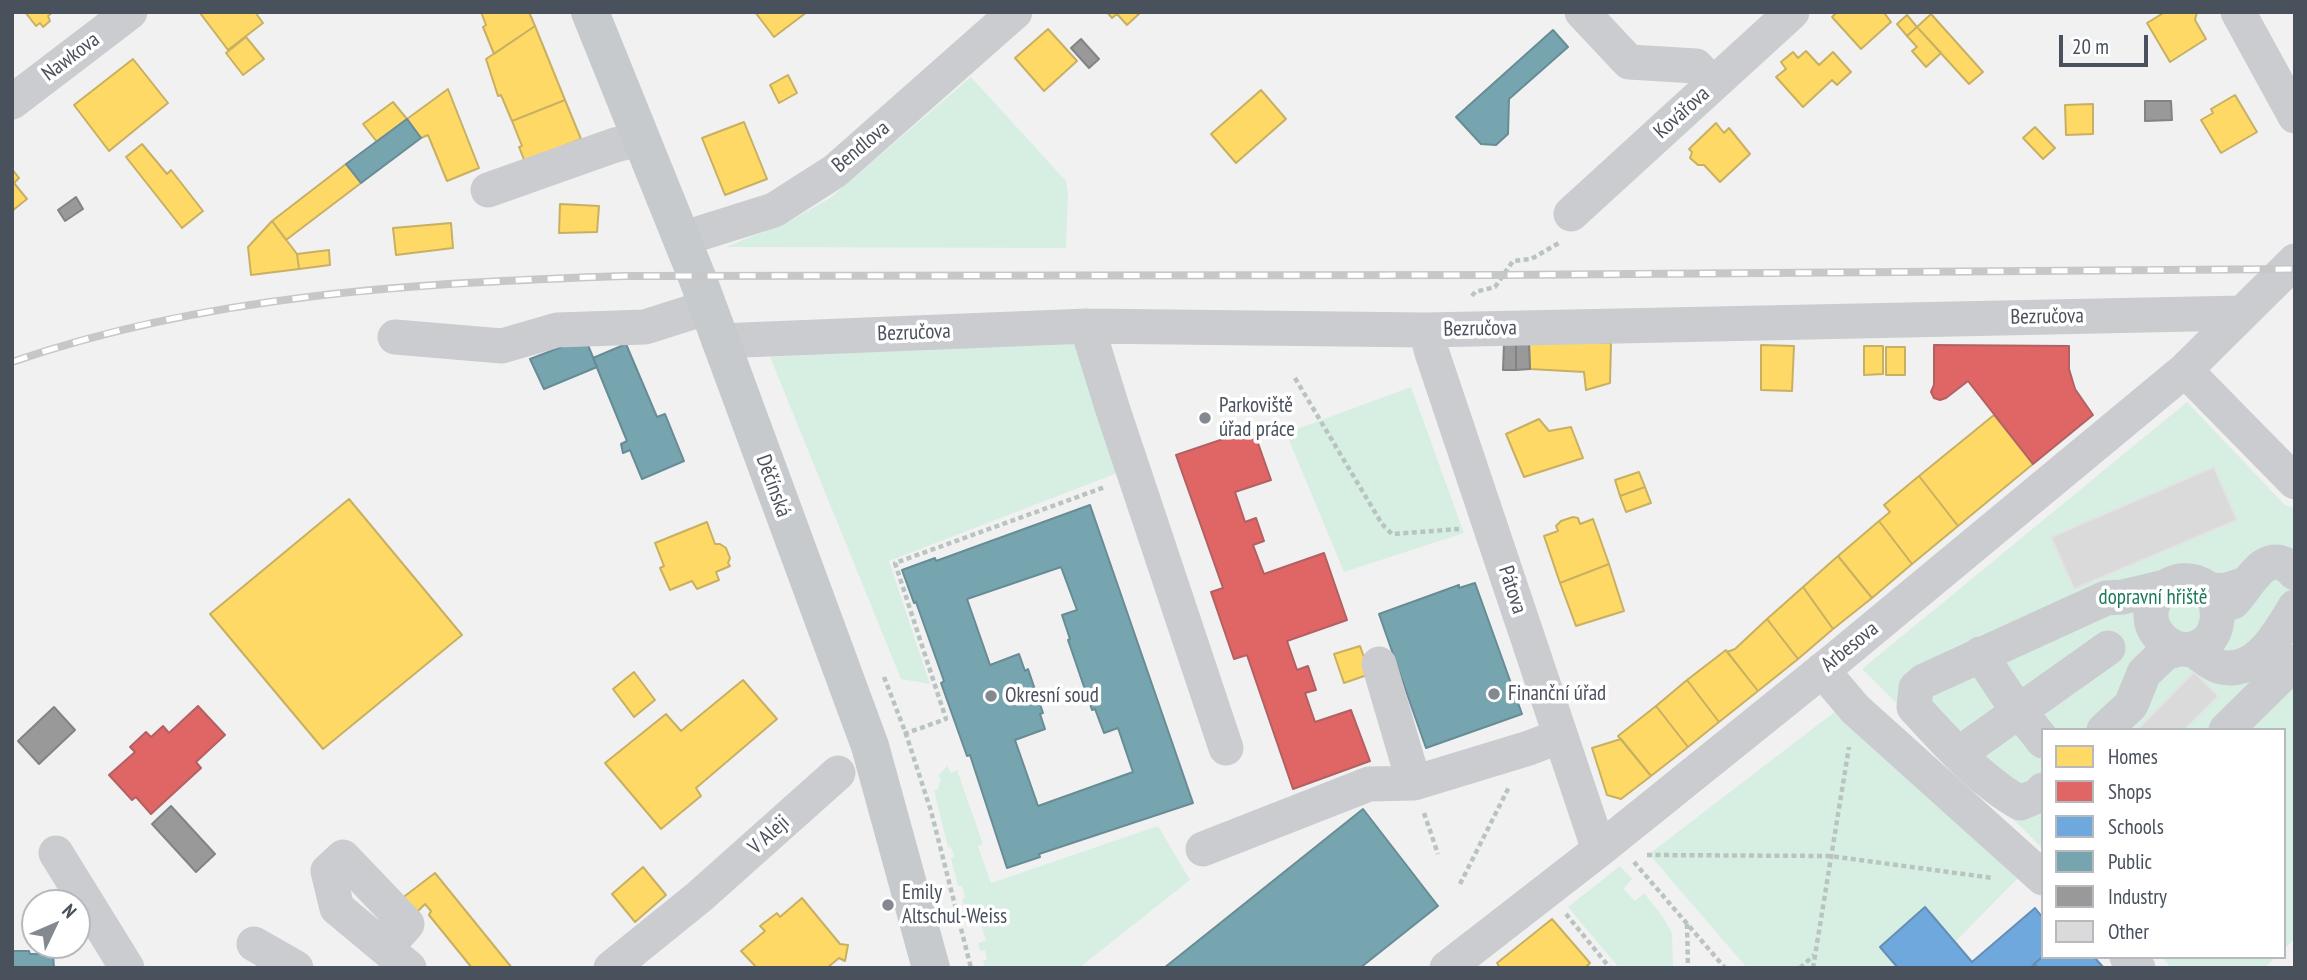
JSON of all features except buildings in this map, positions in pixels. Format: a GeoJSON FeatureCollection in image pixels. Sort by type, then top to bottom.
{"type":"FeatureCollection","features":[{"type":"Feature","properties":{"kind":"main road","name":"Děčínská"},"geometry":{"type":"LineString","coordinates":[[590,12],[682,239],[870,746],[931,968]]}},
{"type":"Feature","properties":{"kind":"street","name":"Nawkova"},"geometry":{"type":"LineString","coordinates":[[12,102],[130,12]]}},
{"type":"Feature","properties":{"kind":"street","name":"Bendlova"},"geometry":{"type":"LineString","coordinates":[[682,239],[774,210],[835,171],[1015,12]]}},
{"type":"Feature","properties":{"kind":"street"},"geometry":{"type":"LineString","coordinates":[[1582,12],[1629,62],[1696,66],[1713,84]]}},
{"type":"Feature","properties":{"kind":"street","name":"Kovářova"},"geometry":{"type":"LineString","coordinates":[[1571,214],[1792,12]]}},
{"type":"Feature","properties":{"kind":"street"},"geometry":{"type":"LineString","coordinates":[[2238,12],[2295,116]]}},
{"type":"Feature","properties":{"kind":"street"},"geometry":{"type":"LineString","coordinates":[[488,190],[615,145],[640,139]]}},
{"type":"Feature","properties":{"kind":"street","name":"Arbesova"},"geometry":{"type":"LineString","coordinates":[[1447,968],[1613,852],[1822,670],[2185,370],[2295,261]]}},
{"type":"Feature","properties":{"kind":"street","name":"Bezručova"},"geometry":{"type":"LineString","coordinates":[[395,337],[502,346],[557,330],[714,324],[1438,329],[2242,313]]}},
{"type":"Feature","properties":{"kind":"street"},"geometry":{"type":"LineString","coordinates":[[1087,326],[1226,748]]}},
{"type":"Feature","properties":{"kind":"street","name":"Pátova"},"geometry":{"type":"LineString","coordinates":[[1438,329],[1544,742],[1613,852]]}},
{"type":"Feature","properties":{"kind":"street"},"geometry":{"type":"LineString","coordinates":[[2185,370],[2295,482]]}},
{"type":"Feature","properties":{"kind":"street"},"geometry":{"type":"LineString","coordinates":[[2106,728],[2131,705],[2144,676],[2144,663],[2179,618],[2227,590],[2245,584],[2267,564],[2277,561],[2295,573]]}},
{"type":"Feature","properties":{"kind":"street"},"geometry":{"type":"LineString","coordinates":[[2041,792],[2020,803],[1999,789],[1914,706],[1916,688],[1924,681],[1980,654],[2106,598],[2179,618],[2220,667],[2246,665],[2263,652],[2295,607]]}},
{"type":"Feature","properties":{"kind":"street"},"geometry":{"type":"LineString","coordinates":[[2084,610],[2108,648],[2144,676]]}},
{"type":"Feature","properties":{"kind":"street"},"geometry":{"type":"LineString","coordinates":[[1960,753],[2108,648]]}},
{"type":"Feature","properties":{"kind":"street"},"geometry":{"type":"LineString","coordinates":[[1980,654],[2041,739]]}},
{"type":"Feature","properties":{"kind":"street"},"geometry":{"type":"LineString","coordinates":[[2228,728],[2295,662]]}},
{"type":"Feature","properties":{"kind":"street"},"geometry":{"type":"LineString","coordinates":[[1379,664],[1414,783]]}},
{"type":"Feature","properties":{"kind":"street"},"geometry":{"type":"LineString","coordinates":[[1822,670],[1855,709],[2041,876]]}},
{"type":"Feature","properties":{"kind":"street"},"geometry":{"type":"LineString","coordinates":[[1203,849],[1369,784],[1414,783],[1544,742]]}},
{"type":"Feature","properties":{"kind":"street","name":"V Aleji"},"geometry":{"type":"LineString","coordinates":[[611,968],[699,897],[838,773]]}},
{"type":"Feature","properties":{"kind":"street"},"geometry":{"type":"LineString","coordinates":[[56,853],[127,968]]}},
{"type":"Feature","properties":{"kind":"street"},"geometry":{"type":"LineString","coordinates":[[254,944],[296,968]]}},
{"type":"Feature","properties":{"kind":"path"},"geometry":{"type":"LineString","coordinates":[[1438,329],[1475,292],[1495,287],[1514,261],[1531,259],[1562,241],[1571,214]]}},
{"type":"Feature","properties":{"kind":"path"},"geometry":{"type":"LineString","coordinates":[[1295,378],[1382,524],[1392,534],[1472,528]]}},
{"type":"Feature","properties":{"kind":"path"},"geometry":{"type":"LineString","coordinates":[[971,968],[931,811],[906,734],[946,719],[895,563],[1135,476]]}},
{"type":"Feature","properties":{"kind":"path"},"geometry":{"type":"LineString","coordinates":[[1813,968],[1855,709]]}},
{"type":"Feature","properties":{"kind":"path"},"geometry":{"type":"LineString","coordinates":[[1460,884],[1544,742]]}},
{"type":"Feature","properties":{"kind":"path"},"geometry":{"type":"LineString","coordinates":[[1414,783],[1438,854]]}},
{"type":"Feature","properties":{"kind":"path"},"geometry":{"type":"LineString","coordinates":[[1613,852],[1687,923],[1725,968]]}},
{"type":"Feature","properties":{"kind":"path"},"geometry":{"type":"LineString","coordinates":[[1641,855],[1830,856],[2003,879]]}},
{"type":"Feature","properties":{"kind":"path"},"geometry":{"type":"LineString","coordinates":[[1560,908],[1610,968]]}},
{"type":"Feature","properties":{"kind":"path"},"geometry":{"type":"LineString","coordinates":[[1687,923],[1688,968]]}},
{"type":"Feature","properties":{"kind":"path"},"geometry":{"type":"LineString","coordinates":[[1800,968],[1815,954]]}},
{"type":"Feature","properties":{"kind":"green space"},"geometry":{"type":"Polygon","coordinates":[[[971,77],[1066,181],[1066,248],[726,247],[788,222],[830,198],[971,77]]]}},
{"type":"Feature","properties":{"kind":"green space"},"geometry":{"type":"Polygon","coordinates":[[[1077,334],[1120,472],[889,561],[930,684],[901,679],[770,357],[1077,334]]]}},
{"type":"Feature","properties":{"kind":"green space"},"geometry":{"type":"Polygon","coordinates":[[[1411,387],[1464,533],[1344,572],[1286,433],[1411,387]]]}},
{"type":"Feature","properties":{"kind":"green space","name":"dopravní hřiště"},"geometry":{"type":"Polygon","coordinates":[[[2187,402],[2285,505],[2295,508],[2295,640],[2208,728],[2041,728],[2041,847],[1862,669],[2187,402]]]}},
{"type":"Feature","properties":{"kind":"green space"},"geometry":{"type":"Polygon","coordinates":[[[2295,675],[2295,939],[2286,947],[2286,728],[2242,728],[2295,675]]]}},
{"type":"Feature","properties":{"kind":"green space"},"geometry":{"type":"Polygon","coordinates":[[[1841,707],[2021,875],[1955,942],[1924,907],[1880,947],[1898,968],[1747,968],[1649,854],[1841,707]]]}},
{"type":"Feature","properties":{"kind":"green space"},"geometry":{"type":"Polygon","coordinates":[[[947,766],[951,773],[957,770],[983,844],[978,846],[991,883],[1158,826],[1190,880],[1079,968],[985,968],[985,950],[980,951],[978,943],[986,940],[977,912],[966,913],[962,886],[958,886],[951,859],[954,856],[951,847],[948,848],[934,790],[938,789],[941,779],[938,776],[947,766]]]}},
{"type":"Feature","properties":{"kind":"green space"},"geometry":{"type":"Polygon","coordinates":[[[1620,866],[1632,879],[1623,889],[1635,901],[1644,893],[1672,933],[1673,968],[1619,968],[1568,907],[1620,866]]]}},
{"type":"Feature","properties":{"kind":"green space"},"geometry":{"type":"Polygon","coordinates":[[[2164,959],[2274,959],[2264,968],[2171,968],[2164,959]]]}},
{"type":"Feature","properties":{"kind":"railway"},"geometry":{"type":"LineString","coordinates":[[12,362],[86,339],[238,307],[392,288],[547,279],[625,276],[1502,275],[2295,269]]}},
{"type":"Feature","properties":{"kind":"place","name":"Parkoviště úřad práce"},"geometry":{"type":"Point","coordinates":[1205,418]}},
{"type":"Feature","properties":{"kind":"place","name":"Finanční úřad"},"geometry":{"type":"Point","coordinates":[1494,694]}},
{"type":"Feature","properties":{"kind":"place","name":"Okresní soud"},"geometry":{"type":"Point","coordinates":[991,696]}},
{"type":"Feature","properties":{"kind":"place","name":"Emily Altschul-Weiss"},"geometry":{"type":"Point","coordinates":[888,905]}}]}
